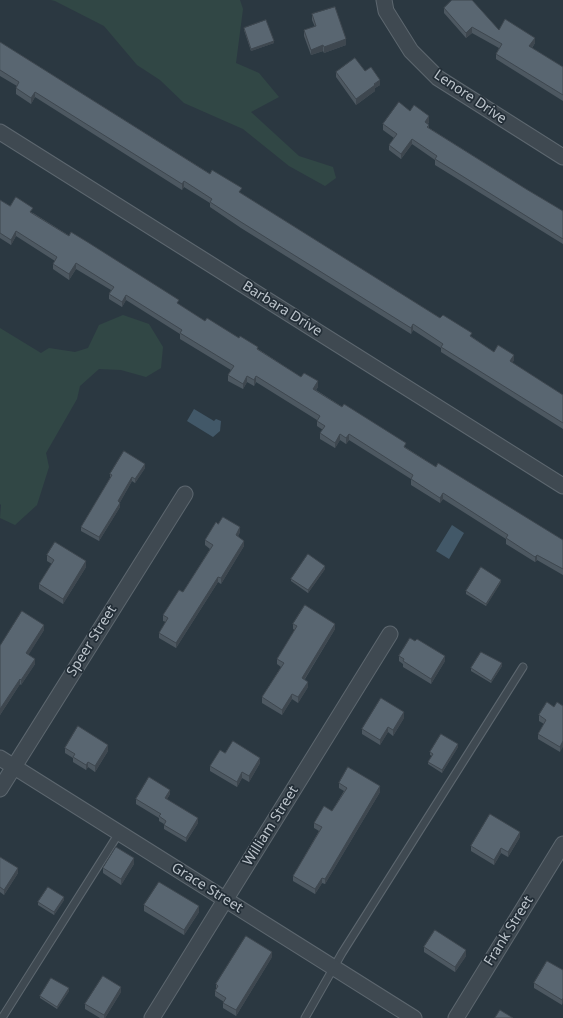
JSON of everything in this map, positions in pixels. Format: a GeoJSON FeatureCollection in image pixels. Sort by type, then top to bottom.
{"type":"FeatureCollection","features":[{"type":"Feature","properties":{"kind":"street","name":"Lenore Drive"},"geometry":{"type":"LineString","coordinates":[[384,0],[386,11],[410,51],[438,78],[563,157]]}},
{"type":"Feature","properties":{"kind":"street","name":"Barbara Drive"},"geometry":{"type":"LineString","coordinates":[[0,132],[563,486]]}},
{"type":"Feature","properties":{"kind":"street","name":"Speer Street"},"geometry":{"type":"LineString","coordinates":[[0,789],[185,494]]}},
{"type":"Feature","properties":{"kind":"street","name":"William Street"},"geometry":{"type":"LineString","coordinates":[[152,1018],[390,634]]}},
{"type":"Feature","properties":{"kind":"street","name":"Grace Street"},"geometry":{"type":"LineString","coordinates":[[0,758],[414,1018]]}},
{"type":"Feature","properties":{"kind":"street","name":"Frank Street"},"geometry":{"type":"LineString","coordinates":[[456,1018],[563,844]]}},
{"type":"Feature","properties":{"kind":"lane"},"geometry":{"type":"LineString","coordinates":[[305,1018],[334,968],[523,667]]}},
{"type":"Feature","properties":{"kind":"lane"},"geometry":{"type":"LineString","coordinates":[[2,1018],[119,833]]}},
{"type":"Feature","properties":{"kind":"green space"},"geometry":{"type":"Polygon","coordinates":[[[51,0],[240,0],[243,9],[236,63],[259,73],[279,97],[251,112],[299,156],[333,167],[336,178],[325,186],[289,166],[243,129],[184,103],[160,80],[137,65],[104,26],[51,0]]]}},
{"type":"Feature","properties":{"kind":"green space"},"geometry":{"type":"Polygon","coordinates":[[[123,315],[149,324],[163,347],[161,368],[146,377],[121,370],[99,369],[80,386],[77,399],[46,453],[49,467],[37,505],[15,525],[0,518],[0,328],[41,353],[49,348],[75,352],[88,348],[99,325],[123,315]]]}},
{"type":"Feature","properties":{"kind":"water"},"geometry":{"type":"Polygon","coordinates":[[[194,409],[214,421],[216,419],[221,421],[220,431],[213,437],[187,421],[194,409]]]}},
{"type":"Feature","properties":{"kind":"water"},"geometry":{"type":"Polygon","coordinates":[[[452,525],[464,533],[449,559],[436,551],[452,525]]]}},
{"type":"Feature","properties":{"kind":"building"},"geometry":{"type":"Polygon","coordinates":[[[452,0],[472,0],[499,30],[505,19],[535,38],[529,46],[563,67],[563,95],[496,54],[502,44],[472,27],[466,33],[444,8],[452,0]]]}},
{"type":"Feature","properties":{"kind":"building"},"geometry":{"type":"Polygon","coordinates":[[[335,7],[346,39],[311,50],[304,30],[316,26],[312,14],[335,7]]]}},
{"type":"Feature","properties":{"kind":"building"},"geometry":{"type":"Polygon","coordinates":[[[266,20],[274,41],[251,49],[244,28],[266,20]]]}},
{"type":"Feature","properties":{"kind":"building"},"geometry":{"type":"Polygon","coordinates":[[[0,42],[210,174],[212,170],[242,188],[239,192],[440,318],[443,315],[472,333],[470,336],[494,352],[498,345],[514,355],[510,361],[563,395],[563,423],[441,347],[443,344],[413,324],[411,328],[241,222],[210,202],[212,199],[184,181],[182,184],[35,92],[31,98],[16,88],[19,82],[0,70],[0,42]]]}},
{"type":"Feature","properties":{"kind":"building"},"geometry":{"type":"Polygon","coordinates":[[[355,58],[365,71],[371,67],[380,80],[356,99],[336,72],[355,58]]]}},
{"type":"Feature","properties":{"kind":"building"},"geometry":{"type":"Polygon","coordinates":[[[399,102],[410,111],[414,105],[429,116],[425,122],[429,125],[427,127],[563,211],[563,239],[435,159],[437,156],[412,139],[401,154],[389,145],[397,134],[383,124],[399,102]]]}},
{"type":"Feature","properties":{"kind":"building"},"geometry":{"type":"Polygon","coordinates":[[[16,197],[33,208],[30,212],[69,236],[71,232],[89,243],[179,300],[177,303],[205,321],[207,318],[239,338],[240,336],[258,347],[257,349],[301,377],[304,373],[318,381],[313,389],[342,407],[344,404],[406,443],[404,447],[436,467],[438,463],[563,540],[563,569],[537,555],[535,557],[506,538],[508,535],[443,493],[440,498],[411,479],[413,475],[349,434],[346,438],[340,434],[335,443],[320,433],[325,426],[317,421],[320,416],[256,376],[254,380],[247,376],[243,384],[228,375],[234,366],[180,333],[182,330],[126,295],[122,302],[109,294],[114,287],[76,263],[69,274],[53,264],[57,257],[16,231],[11,240],[0,233],[0,200],[10,206],[16,197]]]}},
{"type":"Feature","properties":{"kind":"building"},"geometry":{"type":"Polygon","coordinates":[[[124,451],[145,464],[135,479],[132,477],[118,501],[120,503],[99,537],[81,527],[112,475],[110,474],[124,451]]]}},
{"type":"Feature","properties":{"kind":"building"},"geometry":{"type":"Polygon","coordinates":[[[223,517],[240,527],[236,535],[244,541],[221,578],[218,577],[176,643],[159,633],[168,618],[163,615],[179,590],[183,592],[213,545],[205,540],[216,522],[218,524],[223,517]]]}},
{"type":"Feature","properties":{"kind":"building"},"geometry":{"type":"Polygon","coordinates":[[[55,542],[86,561],[63,599],[39,584],[54,560],[47,555],[55,542]]]}},
{"type":"Feature","properties":{"kind":"building"},"geometry":{"type":"Polygon","coordinates":[[[308,554],[325,566],[308,590],[291,579],[308,554]]]}},
{"type":"Feature","properties":{"kind":"building"},"geometry":{"type":"Polygon","coordinates":[[[481,567],[501,580],[486,604],[466,591],[481,567]]]}},
{"type":"Feature","properties":{"kind":"building"},"geometry":{"type":"Polygon","coordinates":[[[305,605],[335,624],[302,678],[308,682],[298,697],[292,694],[282,710],[262,697],[284,663],[277,659],[297,626],[293,624],[305,605]]]}},
{"type":"Feature","properties":{"kind":"building"},"geometry":{"type":"Polygon","coordinates":[[[22,611],[44,625],[26,653],[35,659],[0,709],[0,646],[22,611]]]}},
{"type":"Feature","properties":{"kind":"building"},"geometry":{"type":"Polygon","coordinates":[[[410,638],[415,641],[417,639],[445,656],[431,679],[403,661],[404,659],[399,656],[410,638]]]}},
{"type":"Feature","properties":{"kind":"building"},"geometry":{"type":"Polygon","coordinates":[[[481,652],[502,663],[491,681],[471,668],[481,652]]]}},
{"type":"Feature","properties":{"kind":"building"},"geometry":{"type":"Polygon","coordinates":[[[381,698],[404,712],[393,730],[388,727],[380,740],[362,729],[381,698]]]}},
{"type":"Feature","properties":{"kind":"building"},"geometry":{"type":"Polygon","coordinates":[[[547,702],[554,707],[557,702],[563,706],[563,741],[560,747],[538,734],[546,720],[539,715],[547,702]]]}},
{"type":"Feature","properties":{"kind":"building"},"geometry":{"type":"Polygon","coordinates":[[[78,726],[108,745],[95,766],[88,762],[86,765],[73,757],[75,754],[65,748],[78,726]]]}},
{"type":"Feature","properties":{"kind":"building"},"geometry":{"type":"Polygon","coordinates":[[[441,734],[458,744],[442,770],[428,762],[433,754],[430,752],[441,734]]]}},
{"type":"Feature","properties":{"kind":"building"},"geometry":{"type":"Polygon","coordinates":[[[233,741],[260,758],[249,776],[242,772],[237,782],[210,766],[220,750],[225,753],[233,741]]]}},
{"type":"Feature","properties":{"kind":"building"},"geometry":{"type":"Polygon","coordinates":[[[348,767],[380,786],[325,879],[322,878],[315,889],[293,876],[322,827],[314,823],[324,806],[332,811],[347,788],[339,783],[348,767]]]}},
{"type":"Feature","properties":{"kind":"building"},"geometry":{"type":"Polygon","coordinates":[[[149,777],[170,790],[165,798],[198,818],[186,838],[164,825],[166,821],[159,816],[161,814],[136,799],[149,777]]]}},
{"type":"Feature","properties":{"kind":"building"},"geometry":{"type":"Polygon","coordinates":[[[490,814],[520,832],[508,852],[501,848],[494,860],[471,846],[490,814]]]}},
{"type":"Feature","properties":{"kind":"building"},"geometry":{"type":"Polygon","coordinates":[[[116,847],[134,858],[121,879],[103,868],[116,847]]]}},
{"type":"Feature","properties":{"kind":"building"},"geometry":{"type":"Polygon","coordinates":[[[0,857],[18,868],[4,890],[0,887],[0,857]]]}},
{"type":"Feature","properties":{"kind":"building"},"geometry":{"type":"Polygon","coordinates":[[[159,882],[199,906],[184,930],[144,905],[159,882]]]}},
{"type":"Feature","properties":{"kind":"building"},"geometry":{"type":"Polygon","coordinates":[[[48,887],[64,897],[54,912],[38,902],[48,887]]]}},
{"type":"Feature","properties":{"kind":"building"},"geometry":{"type":"Polygon","coordinates":[[[435,930],[466,950],[455,967],[424,947],[435,930]]]}},
{"type":"Feature","properties":{"kind":"building"},"geometry":{"type":"Polygon","coordinates":[[[246,936],[272,952],[236,1010],[223,1003],[226,998],[215,991],[218,986],[216,984],[246,936]]]}},
{"type":"Feature","properties":{"kind":"building"},"geometry":{"type":"Polygon","coordinates":[[[547,961],[563,970],[562,1000],[534,983],[547,961]]]}},
{"type":"Feature","properties":{"kind":"building"},"geometry":{"type":"Polygon","coordinates":[[[103,976],[121,987],[104,1015],[85,1004],[103,976]]]}},
{"type":"Feature","properties":{"kind":"building"},"geometry":{"type":"Polygon","coordinates":[[[51,978],[69,988],[57,1007],[40,996],[51,978]]]}},
{"type":"Feature","properties":{"kind":"building"},"geometry":{"type":"Polygon","coordinates":[[[500,1010],[513,1018],[495,1018],[500,1010]]]}}]}
